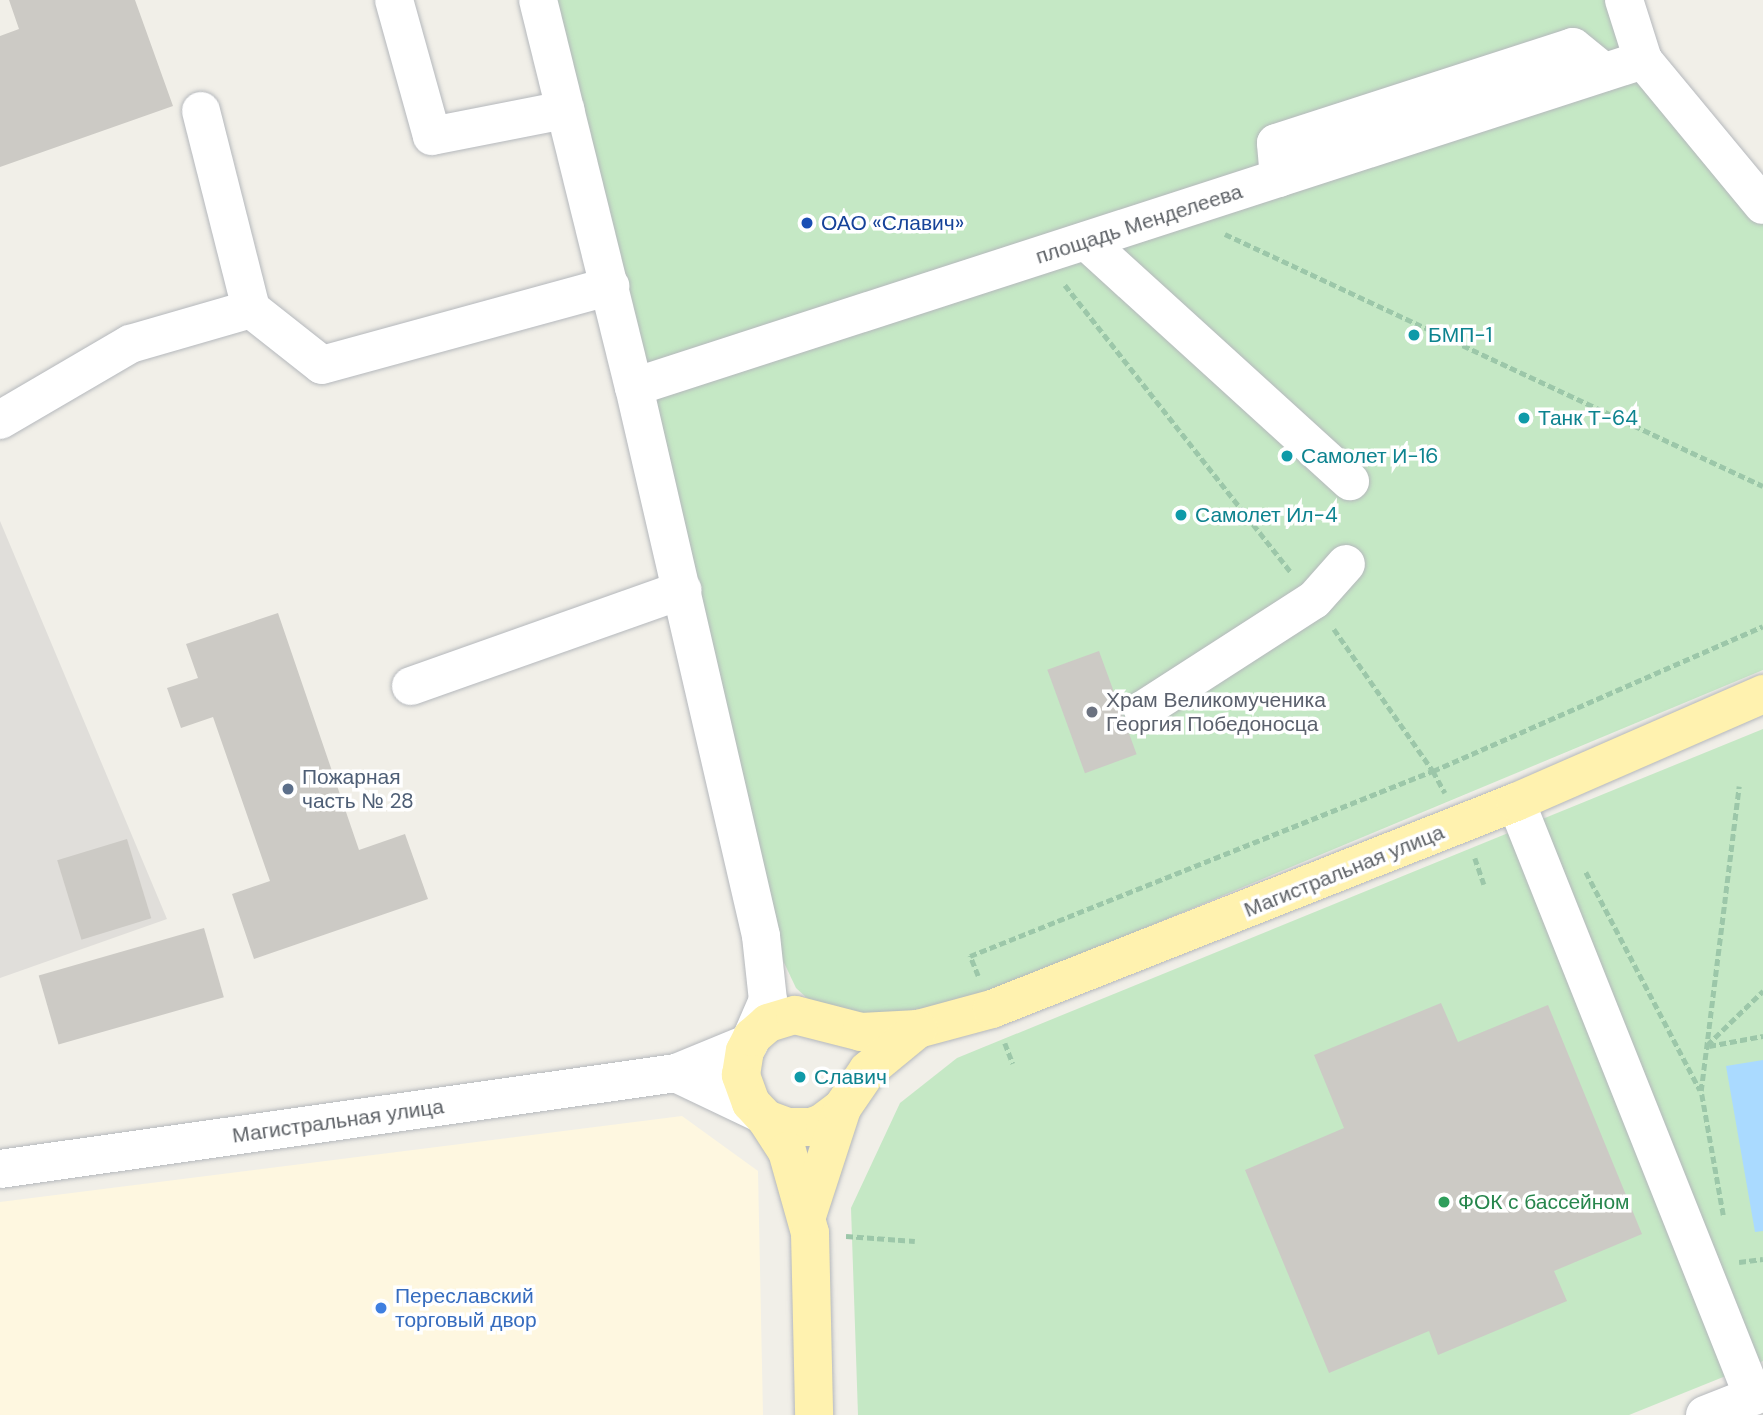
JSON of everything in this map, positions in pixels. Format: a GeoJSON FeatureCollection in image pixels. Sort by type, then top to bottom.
{"type":"FeatureCollection","features":[{"type":"Feature","properties":{"kind":"main road","name":"Магистральная улица"},"geometry":{"type":"LineString","coordinates":[[918,1029],[992,1009],[1461,824],[1763,694]]}},
{"type":"Feature","properties":{"kind":"main road"},"geometry":{"type":"LineString","coordinates":[[814,1415],[808,1224],[787,1151],[744,1089],[741,1075],[751,1040],[777,1018],[795,1015],[821,1019],[861,1032],[918,1029]]}},
{"type":"Feature","properties":{"kind":"main road"},"geometry":{"type":"LineString","coordinates":[[808,1224],[855,1068],[852,1054],[842,1035],[821,1019]]}},
{"type":"Feature","properties":{"kind":"main road"},"geometry":{"type":"LineString","coordinates":[[763,1116],[788,1127],[811,1127],[846,1102],[869,1070],[918,1029]]}},
{"type":"Feature","properties":{"kind":"street"},"geometry":{"type":"LineString","coordinates":[[394,0],[432,136],[565,110]]}},
{"type":"Feature","properties":{"kind":"street"},"geometry":{"type":"LineString","coordinates":[[538,0],[634,387],[681,551],[681,590],[761,936],[768,1000],[751,1040]]}},
{"type":"Feature","properties":{"kind":"street"},"geometry":{"type":"LineString","coordinates":[[1624,0],[1643,60],[1763,205]]}},
{"type":"Feature","properties":{"kind":"street","name":"площадь Менделеева"},"geometry":{"type":"LineString","coordinates":[[634,387],[980,286],[1041,255],[1643,60]]}},
{"type":"Feature","properties":{"kind":"street"},"geometry":{"type":"LineString","coordinates":[[201,111],[251,309],[322,365],[610,286]]}},
{"type":"Feature","properties":{"kind":"street"},"geometry":{"type":"LineString","coordinates":[[1086,241],[1350,481]]}},
{"type":"Feature","properties":{"kind":"street"},"geometry":{"type":"LineString","coordinates":[[0,420],[131,344],[251,309]]}},
{"type":"Feature","properties":{"kind":"street"},"geometry":{"type":"LineString","coordinates":[[1143,710],[1314,600],[1346,564]]}},
{"type":"Feature","properties":{"kind":"street"},"geometry":{"type":"LineString","coordinates":[[411,686],[681,590]]}},
{"type":"Feature","properties":{"kind":"street"},"geometry":{"type":"LineString","coordinates":[[1516,802],[1758,1394],[1714,1414]]}},
{"type":"Feature","properties":{"kind":"street"},"geometry":{"type":"LineString","coordinates":[[761,936],[788,993],[821,1019]]}},
{"type":"Feature","properties":{"kind":"street","name":"Магистральная улица"},"geometry":{"type":"LineString","coordinates":[[0,1169],[676,1073],[751,1040]]}},
{"type":"Feature","properties":{"kind":"street"},"geometry":{"type":"LineString","coordinates":[[676,1073],[763,1116]]}},
{"type":"Feature","properties":{"kind":"path"},"geometry":{"type":"LineString","coordinates":[[1176,211],[1763,486]]}},
{"type":"Feature","properties":{"kind":"path"},"geometry":{"type":"LineString","coordinates":[[1041,255],[1314,600],[1433,771],[1461,824],[1484,884]]}},
{"type":"Feature","properties":{"kind":"path"},"geometry":{"type":"LineString","coordinates":[[1013,1064],[970,956],[1433,771],[1763,626]]}},
{"type":"Feature","properties":{"kind":"path"},"geometry":{"type":"LineString","coordinates":[[1724,1224],[1701,1091],[1739,786]]}},
{"type":"Feature","properties":{"kind":"path"},"geometry":{"type":"LineString","coordinates":[[1581,861],[1701,1091]]}},
{"type":"Feature","properties":{"kind":"path"},"geometry":{"type":"LineString","coordinates":[[1706,1046],[1763,991]]}},
{"type":"Feature","properties":{"kind":"path"},"geometry":{"type":"LineString","coordinates":[[1706,1046],[1763,1036]]}},
{"type":"Feature","properties":{"kind":"path"},"geometry":{"type":"LineString","coordinates":[[808,1224],[915,1241]]}},
{"type":"Feature","properties":{"kind":"path"},"geometry":{"type":"LineString","coordinates":[[1731,1264],[1763,1259]]}},
{"type":"Feature","properties":{"kind":"shaded area"},"geometry":{"type":"Polygon","coordinates":[[[0,521],[167,919],[0,978],[0,521]]]}},
{"type":"Feature","properties":{"kind":"shaded area","name":"Переславский торговый двор"},"geometry":{"type":"Polygon","coordinates":[[[682,1116],[758,1171],[763,1415],[0,1415],[0,1202],[682,1116]]]}},
{"type":"Feature","properties":{"kind":"green space"},"geometry":{"type":"Polygon","coordinates":[[[539,0],[1623,0],[1763,206],[1763,670],[929,1018],[820,1010],[796,988],[770,933],[539,0]]]}},
{"type":"Feature","properties":{"kind":"green space"},"geometry":{"type":"Polygon","coordinates":[[[1763,729],[1763,1361],[1629,1415],[858,1415],[851,1208],[900,1103],[957,1058],[1763,729]]]}},
{"type":"Feature","properties":{"kind":"water"},"geometry":{"type":"Polygon","coordinates":[[[1763,1060],[1763,1231],[1755,1232],[1726,1066],[1763,1060]]]}},
{"type":"Feature","properties":{"kind":"building"},"geometry":{"type":"Polygon","coordinates":[[[9,0],[135,0],[173,106],[0,167],[0,36],[19,29],[9,0]]]}},
{"type":"Feature","properties":{"kind":"building","name":"Пожарная часть № 28"},"geometry":{"type":"Polygon","coordinates":[[[278,613],[359,850],[405,834],[428,899],[254,959],[232,894],[270,881],[213,717],[181,728],[167,688],[198,678],[186,644],[278,613]]]}},
{"type":"Feature","properties":{"kind":"building","name":"Храм Великомученика Георгия Победоносца"},"geometry":{"type":"Polygon","coordinates":[[[1099,651],[1137,754],[1085,773],[1047,670],[1099,651]]]}},
{"type":"Feature","properties":{"kind":"building"},"geometry":{"type":"Polygon","coordinates":[[[127,839],[151,918],[81,940],[57,860],[127,839]]]}},
{"type":"Feature","properties":{"kind":"building"},"geometry":{"type":"Polygon","coordinates":[[[204,928],[224,997],[59,1045],[39,975],[204,928]]]}},
{"type":"Feature","properties":{"kind":"building","name":"ФОК с бассейном"},"geometry":{"type":"Polygon","coordinates":[[[1441,1003],[1458,1042],[1548,1005],[1642,1234],[1554,1271],[1567,1301],[1438,1355],[1429,1331],[1329,1373],[1245,1170],[1344,1128],[1314,1055],[1441,1003]]]}},
{"type":"Feature","properties":{"kind":"place","name":"ОАО «Славич»"},"geometry":{"type":"Point","coordinates":[807,223]}},
{"type":"Feature","properties":{"kind":"place","name":"БМП-1"},"geometry":{"type":"Point","coordinates":[1414,335]}},
{"type":"Feature","properties":{"kind":"place","name":"Танк Т-64"},"geometry":{"type":"Point","coordinates":[1524,418]}},
{"type":"Feature","properties":{"kind":"place","name":"Самолет И-16"},"geometry":{"type":"Point","coordinates":[1287,456]}},
{"type":"Feature","properties":{"kind":"place","name":"Самолет Ил-4"},"geometry":{"type":"Point","coordinates":[1181,515]}},
{"type":"Feature","properties":{"kind":"place","name":"Храм Великомученика Георгия Победоносца"},"geometry":{"type":"Point","coordinates":[1092,712]}},
{"type":"Feature","properties":{"kind":"place","name":"Пожарная часть № 28"},"geometry":{"type":"Point","coordinates":[288,789]}},
{"type":"Feature","properties":{"kind":"place","name":"Славич"},"geometry":{"type":"Point","coordinates":[800,1077]}},
{"type":"Feature","properties":{"kind":"place","name":"ФОК с бассейном"},"geometry":{"type":"Point","coordinates":[1444,1202]}},
{"type":"Feature","properties":{"kind":"place","name":"Переславский торговый двор"},"geometry":{"type":"Point","coordinates":[381,1308]}}]}
